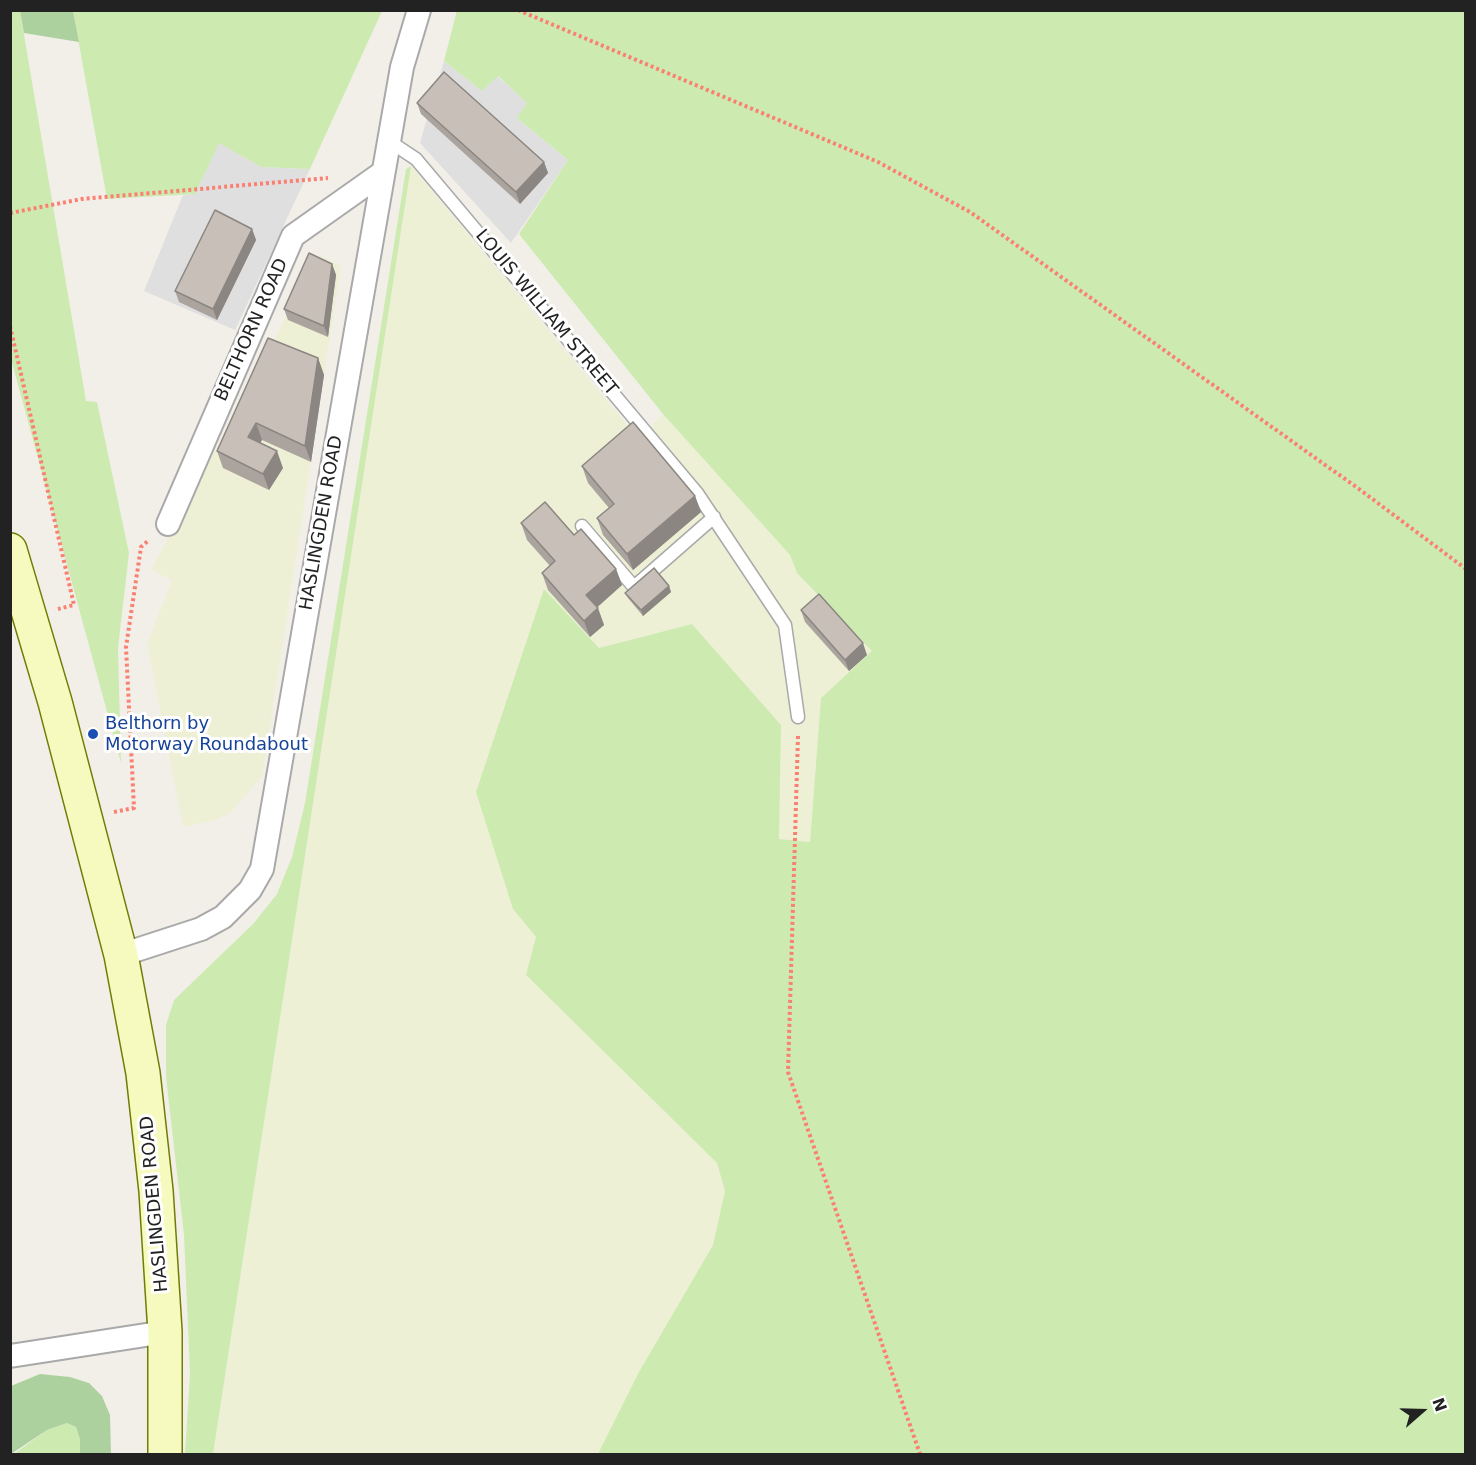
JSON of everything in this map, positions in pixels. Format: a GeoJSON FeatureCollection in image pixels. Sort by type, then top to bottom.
{"type":"FeatureCollection","features":[{"type":"Feature","properties":{"kind":"main road","name":"HASLINGDEN ROAD"},"geometry":{"type":"LineString","coordinates":[[10,550],[86,819],[121,955],[143,1073],[156,1191],[165,1332],[165,1455]]}},
{"type":"Feature","properties":{"kind":"street","name":"HASLINGDEN ROAD"},"geometry":{"type":"LineString","coordinates":[[121,955],[201,929],[223,917],[250,890],[262,869],[382,174],[402,67],[419,10]]}},
{"type":"Feature","properties":{"kind":"street","name":"BELTHORN ROAD"},"geometry":{"type":"LineString","coordinates":[[168,524],[293,236],[382,174]]}},
{"type":"Feature","properties":{"kind":"street"},"geometry":{"type":"LineString","coordinates":[[10,1356],[165,1332]]}},
{"type":"Feature","properties":{"kind":"lane","name":"LOUIS WILLIAM STREET"},"geometry":{"type":"LineString","coordinates":[[389,141],[416,159],[697,493],[785,625],[798,717]]}},
{"type":"Feature","properties":{"kind":"lane"},"geometry":{"type":"LineString","coordinates":[[582,526],[633,587],[714,518]]}},
{"type":"Feature","properties":{"kind":"path"},"geometry":{"type":"LineString","coordinates":[[518,10],[878,162],[970,212],[1359,489],[1466,569]]}},
{"type":"Feature","properties":{"kind":"path"},"geometry":{"type":"LineString","coordinates":[[10,213],[82,199],[336,177]]}},
{"type":"Feature","properties":{"kind":"path"},"geometry":{"type":"LineString","coordinates":[[10,326],[74,605],[30,615]]}},
{"type":"Feature","properties":{"kind":"path"},"geometry":{"type":"LineString","coordinates":[[86,819],[134,808],[126,647],[141,547],[168,524]]}},
{"type":"Feature","properties":{"kind":"path"},"geometry":{"type":"LineString","coordinates":[[798,717],[788,1072],[920,1455]]}},
{"type":"Feature","properties":{"kind":"shaded area"},"geometry":{"type":"Polygon","coordinates":[[[444,61],[482,91],[497,76],[528,103],[517,118],[568,160],[511,243],[420,143],[444,61]]]}},
{"type":"Feature","properties":{"kind":"shaded area"},"geometry":{"type":"Polygon","coordinates":[[[218,142],[261,167],[310,169],[235,330],[144,291],[183,195],[195,194],[218,142]]]}},
{"type":"Feature","properties":{"kind":"green space"},"geometry":{"type":"Polygon","coordinates":[[[457,10],[1465,11],[1465,1454],[598,1454],[639,1372],[713,1245],[725,1191],[717,1163],[526,975],[536,937],[513,909],[476,792],[544,589],[599,648],[692,624],[781,725],[779,839],[810,842],[821,698],[872,651],[797,573],[790,555],[663,414],[519,234],[568,160],[517,118],[527,103],[498,76],[482,91],[444,61],[457,10]]]}},
{"type":"Feature","properties":{"kind":"green space"},"geometry":{"type":"Polygon","coordinates":[[[10,11],[20,11],[86,401],[97,402],[129,553],[118,648],[121,763],[11,359],[10,11]]]}},
{"type":"Feature","properties":{"kind":"green space"},"geometry":{"type":"Polygon","coordinates":[[[20,11],[73,11],[79,42],[24,33],[20,11]]]}},
{"type":"Feature","properties":{"kind":"green space"},"geometry":{"type":"Polygon","coordinates":[[[73,11],[382,11],[310,169],[261,167],[219,143],[195,194],[107,199],[73,11]]]}},
{"type":"Feature","properties":{"kind":"green space"},"geometry":{"type":"Polygon","coordinates":[[[411,166],[639,439],[663,414],[790,555],[797,573],[873,651],[821,698],[810,842],[779,839],[781,725],[692,624],[599,648],[544,590],[513,909],[536,937],[526,975],[717,1163],[725,1191],[713,1245],[639,1372],[598,1454],[213,1454],[411,166]]]}},
{"type":"Feature","properties":{"kind":"green space"},"geometry":{"type":"Polygon","coordinates":[[[411,166],[213,1454],[185,1454],[190,1374],[184,1235],[166,1077],[166,1025],[174,1000],[253,924],[277,894],[292,857],[305,803],[406,169],[411,166]]]}},
{"type":"Feature","properties":{"kind":"green space"},"geometry":{"type":"Polygon","coordinates":[[[319,255],[341,266],[262,777],[230,813],[215,820],[183,827],[147,644],[172,580],[151,570],[319,255]]]}},
{"type":"Feature","properties":{"kind":"green space"},"geometry":{"type":"Polygon","coordinates":[[[40,1374],[70,1377],[89,1383],[102,1396],[110,1415],[111,1454],[80,1454],[80,1439],[76,1427],[67,1423],[47,1430],[11,1454],[11,1386],[40,1374]]]}},
{"type":"Feature","properties":{"kind":"green space"},"geometry":{"type":"Polygon","coordinates":[[[67,1423],[76,1427],[80,1439],[80,1454],[14,1454],[47,1430],[67,1423]]]}},
{"type":"Feature","properties":{"kind":"building"},"geometry":{"type":"Polygon","coordinates":[[[444,72],[544,162],[516,192],[417,103],[444,72]]]}},
{"type":"Feature","properties":{"kind":"building"},"geometry":{"type":"Polygon","coordinates":[[[215,210],[252,229],[213,309],[175,291],[215,210]]]}},
{"type":"Feature","properties":{"kind":"building"},"geometry":{"type":"Polygon","coordinates":[[[309,253],[332,264],[324,326],[284,309],[309,253]]]}},
{"type":"Feature","properties":{"kind":"building"},"geometry":{"type":"Polygon","coordinates":[[[268,338],[318,358],[305,446],[256,423],[248,437],[277,451],[263,474],[217,451],[268,338]]]}},
{"type":"Feature","properties":{"kind":"building"},"geometry":{"type":"Polygon","coordinates":[[[633,422],[695,496],[627,554],[597,518],[614,504],[582,466],[633,422]]]}},
{"type":"Feature","properties":{"kind":"building"},"geometry":{"type":"Polygon","coordinates":[[[545,502],[574,535],[581,529],[616,569],[586,595],[598,608],[584,621],[542,573],[555,561],[521,523],[545,502]]]}},
{"type":"Feature","properties":{"kind":"building"},"geometry":{"type":"Polygon","coordinates":[[[654,568],[669,586],[641,610],[625,593],[654,568]]]}},
{"type":"Feature","properties":{"kind":"building"},"geometry":{"type":"Polygon","coordinates":[[[819,594],[863,643],[845,660],[801,610],[819,594]]]}},
{"type":"Feature","properties":{"kind":"place","name":"Belthorn by Motorway Roundabout"},"geometry":{"type":"Point","coordinates":[93,734]}}]}
